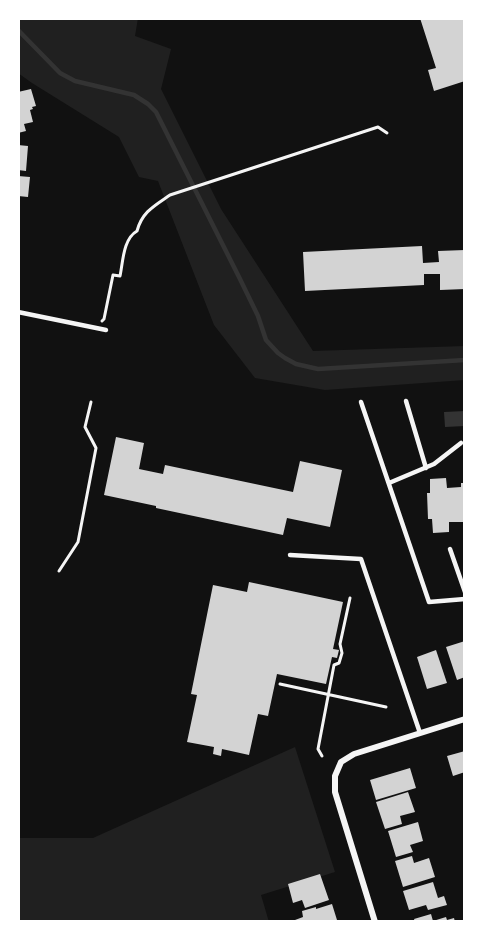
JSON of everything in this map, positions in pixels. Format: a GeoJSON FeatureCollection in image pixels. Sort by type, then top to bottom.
{"type":"FeatureCollection","features":[{"type":"Feature","properties":{"kind":"street"},"geometry":{"type":"LineString","coordinates":[[375,922],[335,792],[335,776],[341,762],[354,754],[465,719]]}},
{"type":"Feature","properties":{"kind":"lane"},"geometry":{"type":"LineString","coordinates":[[18,312],[106,330]]}},
{"type":"Feature","properties":{"kind":"lane"},"geometry":{"type":"LineString","coordinates":[[406,401],[426,468]]}},
{"type":"Feature","properties":{"kind":"lane"},"geometry":{"type":"LineString","coordinates":[[361,402],[429,603],[465,599]]}},
{"type":"Feature","properties":{"kind":"lane"},"geometry":{"type":"LineString","coordinates":[[388,483],[434,464],[461,443]]}},
{"type":"Feature","properties":{"kind":"lane"},"geometry":{"type":"LineString","coordinates":[[450,549],[465,592]]}},
{"type":"Feature","properties":{"kind":"lane"},"geometry":{"type":"LineString","coordinates":[[290,555],[361,558],[420,733]]}},
{"type":"Feature","properties":{"kind":"path"},"geometry":{"type":"LineString","coordinates":[[94,327],[104,319],[113,275],[120,276],[127,240],[137,231],[140,220],[151,208],[170,195],[378,128],[387,133]]}},
{"type":"Feature","properties":{"kind":"path"},"geometry":{"type":"LineString","coordinates":[[59,571],[78,542],[96,448],[85,427],[91,402]]}},
{"type":"Feature","properties":{"kind":"path"},"geometry":{"type":"LineString","coordinates":[[322,756],[318,749],[327,695],[334,665],[339,663],[342,653],[340,644],[350,598]]}},
{"type":"Feature","properties":{"kind":"path"},"geometry":{"type":"LineString","coordinates":[[280,684],[386,707]]}},
{"type":"Feature","properties":{"kind":"shaded area"},"geometry":{"type":"Polygon","coordinates":[[[18,18],[138,18],[135,36],[171,49],[161,89],[221,209],[313,351],[465,346],[465,380],[325,390],[255,378],[214,325],[158,181],[139,177],[119,137],[18,73],[18,18]]]}},
{"type":"Feature","properties":{"kind":"shaded area"},"geometry":{"type":"Polygon","coordinates":[[[465,411],[465,426],[445,427],[444,412],[465,411]]]}},
{"type":"Feature","properties":{"kind":"shaded area"},"geometry":{"type":"Polygon","coordinates":[[[295,747],[335,872],[261,895],[269,922],[18,922],[18,838],[93,838],[295,747]]]}},
{"type":"Feature","properties":{"kind":"building"},"geometry":{"type":"Polygon","coordinates":[[[420,18],[465,18],[465,81],[434,91],[428,70],[436,68],[420,18]]]}},
{"type":"Feature","properties":{"kind":"building"},"geometry":{"type":"Polygon","coordinates":[[[31,89],[36,106],[30,110],[33,122],[24,124],[26,131],[18,133],[18,92],[31,89]]]}},
{"type":"Feature","properties":{"kind":"building"},"geometry":{"type":"Polygon","coordinates":[[[18,145],[28,146],[26,171],[18,170],[18,145]]]}},
{"type":"Feature","properties":{"kind":"building"},"geometry":{"type":"Polygon","coordinates":[[[18,176],[30,177],[28,197],[18,196],[18,176]]]}},
{"type":"Feature","properties":{"kind":"building"},"geometry":{"type":"Polygon","coordinates":[[[422,246],[423,263],[439,262],[438,251],[465,250],[465,289],[440,290],[440,274],[424,274],[424,285],[305,291],[303,252],[422,246]]]}},
{"type":"Feature","properties":{"kind":"building"},"geometry":{"type":"Polygon","coordinates":[[[116,437],[144,443],[139,469],[163,474],[165,465],[293,492],[300,461],[342,470],[330,527],[287,518],[283,535],[104,495],[116,437]]]}},
{"type":"Feature","properties":{"kind":"building"},"geometry":{"type":"Polygon","coordinates":[[[446,478],[447,488],[461,487],[461,483],[465,483],[465,529],[463,529],[463,522],[449,522],[449,532],[433,533],[432,519],[428,519],[427,493],[430,493],[430,479],[446,478]]]}},
{"type":"Feature","properties":{"kind":"building"},"geometry":{"type":"Polygon","coordinates":[[[249,582],[343,602],[333,649],[339,650],[337,658],[332,657],[326,684],[277,674],[268,716],[258,714],[249,755],[222,749],[221,756],[213,754],[214,747],[187,742],[197,695],[191,694],[213,585],[247,592],[249,582]]]}},
{"type":"Feature","properties":{"kind":"building"},"geometry":{"type":"Polygon","coordinates":[[[465,641],[465,677],[457,680],[446,647],[465,641]]]}},
{"type":"Feature","properties":{"kind":"building"},"geometry":{"type":"Polygon","coordinates":[[[436,650],[447,683],[427,689],[417,657],[436,650]]]}},
{"type":"Feature","properties":{"kind":"building"},"geometry":{"type":"Polygon","coordinates":[[[465,751],[465,772],[453,776],[447,756],[465,751]]]}},
{"type":"Feature","properties":{"kind":"building"},"geometry":{"type":"Polygon","coordinates":[[[410,768],[416,788],[376,800],[370,780],[410,768]]]}},
{"type":"Feature","properties":{"kind":"building"},"geometry":{"type":"Polygon","coordinates":[[[408,792],[415,812],[400,816],[402,824],[385,829],[376,802],[408,792]]]}},
{"type":"Feature","properties":{"kind":"building"},"geometry":{"type":"Polygon","coordinates":[[[418,822],[423,841],[410,845],[413,852],[396,857],[388,831],[418,822]]]}},
{"type":"Feature","properties":{"kind":"building"},"geometry":{"type":"Polygon","coordinates":[[[412,856],[414,863],[429,858],[435,877],[403,887],[395,861],[412,856]]]}},
{"type":"Feature","properties":{"kind":"building"},"geometry":{"type":"Polygon","coordinates":[[[320,874],[329,900],[305,908],[302,900],[293,903],[288,884],[320,874]]]}},
{"type":"Feature","properties":{"kind":"building"},"geometry":{"type":"Polygon","coordinates":[[[433,882],[438,898],[444,896],[447,905],[428,910],[426,905],[409,910],[403,891],[433,882]]]}},
{"type":"Feature","properties":{"kind":"building"},"geometry":{"type":"Polygon","coordinates":[[[332,904],[337,920],[296,922],[295,920],[303,917],[302,911],[332,904]]]}},
{"type":"Feature","properties":{"kind":"building"},"geometry":{"type":"Polygon","coordinates":[[[431,914],[433,921],[446,917],[447,920],[454,918],[455,922],[415,922],[414,919],[431,914]]]}},
{"type":"Feature","properties":{"kind":"waterway"},"geometry":{"type":"LineString","coordinates":[[18,30],[60,73],[75,81],[134,95],[156,112],[258,316],[266,340],[278,353],[296,364],[318,369],[465,360]]}}]}
